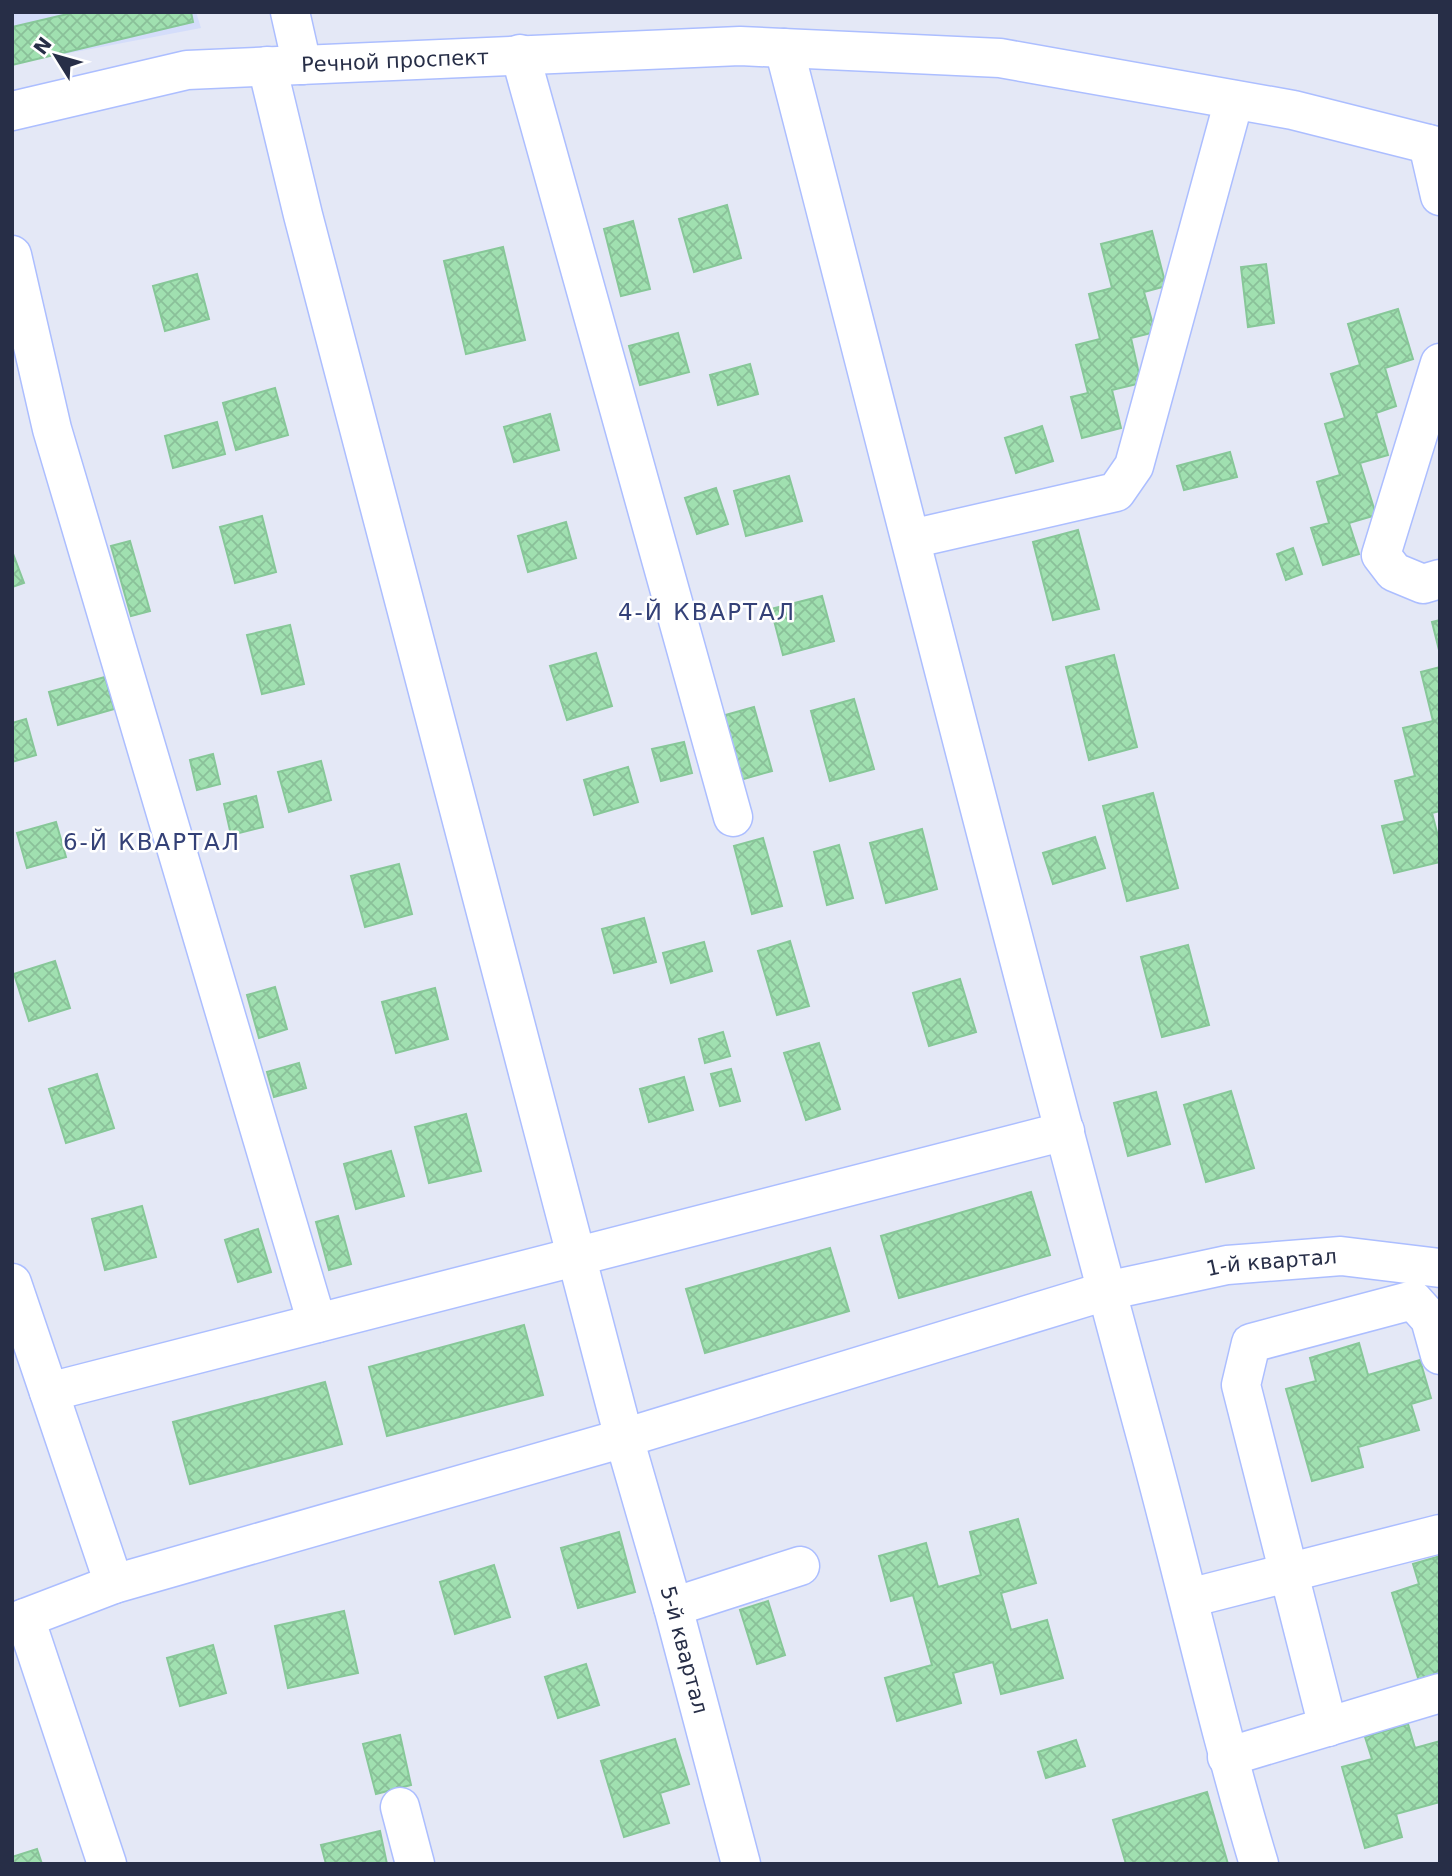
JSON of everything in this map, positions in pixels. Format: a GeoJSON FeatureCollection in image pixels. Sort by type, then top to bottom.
{"type":"FeatureCollection","features":[{"type":"Feature","properties":{"kind":"street","name":"5-й квартал"},"geometry":{"type":"LineString","coordinates":[[290,12],[285,65],[303,215],[624,1438],[673,1607],[741,1864]]}},
{"type":"Feature","properties":{"kind":"street","name":"Речной проспект"},"geometry":{"type":"LineString","coordinates":[[12,111],[187,70],[520,54],[740,46],[801,47],[1000,58],[1293,110],[1434,146]]}},
{"type":"Feature","properties":{"kind":"street"},"geometry":{"type":"LineString","coordinates":[[784,48],[1106,1291],[1189,1598],[1227,1756],[1259,1864]]}},
{"type":"Feature","properties":{"kind":"street"},"geometry":{"type":"LineString","coordinates":[[520,54],[733,817]]}},
{"type":"Feature","properties":{"kind":"street"},"geometry":{"type":"LineString","coordinates":[[911,539],[1116,492],[1134,466],[1234,100]]}},
{"type":"Feature","properties":{"kind":"street"},"geometry":{"type":"LineString","coordinates":[[1434,146],[1440,197]]}},
{"type":"Feature","properties":{"kind":"street"},"geometry":{"type":"LineString","coordinates":[[12,255],[52,429],[317,1323]]}},
{"type":"Feature","properties":{"kind":"street"},"geometry":{"type":"LineString","coordinates":[[1440,363],[1381,555],[1394,572],[1423,584],[1440,579]]}},
{"type":"Feature","properties":{"kind":"street"},"geometry":{"type":"LineString","coordinates":[[49,1392],[1065,1131]]}},
{"type":"Feature","properties":{"kind":"street","name":"1-й квартал"},"geometry":{"type":"LineString","coordinates":[[18,1620],[114,1584],[624,1438],[1106,1291],[1227,1265],[1340,1256],[1440,1268]]}},
{"type":"Feature","properties":{"kind":"street"},"geometry":{"type":"LineString","coordinates":[[12,1283],[114,1584]]}},
{"type":"Feature","properties":{"kind":"street"},"geometry":{"type":"LineString","coordinates":[[1328,1727],[1241,1385],[1251,1343],[1413,1300],[1430,1318],[1440,1355]]}},
{"type":"Feature","properties":{"kind":"street"},"geometry":{"type":"LineString","coordinates":[[1189,1598],[1440,1534]]}},
{"type":"Feature","properties":{"kind":"street"},"geometry":{"type":"LineString","coordinates":[[673,1607],[800,1566]]}},
{"type":"Feature","properties":{"kind":"street"},"geometry":{"type":"LineString","coordinates":[[18,1620],[107,1864]]}},
{"type":"Feature","properties":{"kind":"street"},"geometry":{"type":"LineString","coordinates":[[1227,1756],[1440,1693]]}},
{"type":"Feature","properties":{"kind":"street"},"geometry":{"type":"LineString","coordinates":[[400,1807],[415,1864]]}},
{"type":"Feature","properties":{"kind":"shaded area"},"geometry":{"type":"Polygon","coordinates":[[[12,12],[196,12],[201,28],[12,64],[12,12]]]}},
{"type":"Feature","properties":{"kind":"building"},"geometry":{"type":"Polygon","coordinates":[[[76,12],[191,12],[193,22],[12,65],[12,27],[76,12]]]}},
{"type":"Feature","properties":{"kind":"building"},"geometry":{"type":"Polygon","coordinates":[[[727,205],[741,258],[694,272],[679,219],[727,205]]]}},
{"type":"Feature","properties":{"kind":"building"},"geometry":{"type":"Polygon","coordinates":[[[633,221],[650,289],[621,296],[604,229],[633,221]]]}},
{"type":"Feature","properties":{"kind":"building"},"geometry":{"type":"Polygon","coordinates":[[[1152,231],[1166,286],[1144,292],[1155,332],[1131,338],[1141,383],[1112,390],[1121,428],[1082,438],[1071,397],[1088,393],[1076,345],[1100,339],[1089,294],[1112,288],[1101,244],[1152,231]]]}},
{"type":"Feature","properties":{"kind":"building"},"geometry":{"type":"Polygon","coordinates":[[[503,247],[525,340],[466,354],[444,261],[503,247]]]}},
{"type":"Feature","properties":{"kind":"building"},"geometry":{"type":"Polygon","coordinates":[[[1266,264],[1274,323],[1248,327],[1241,267],[1266,264]]]}},
{"type":"Feature","properties":{"kind":"building"},"geometry":{"type":"Polygon","coordinates":[[[197,274],[209,319],[165,331],[153,286],[197,274]]]}},
{"type":"Feature","properties":{"kind":"building"},"geometry":{"type":"Polygon","coordinates":[[[1398,309],[1413,359],[1385,368],[1396,406],[1376,413],[1388,455],[1360,463],[1376,515],[1349,523],[1359,554],[1323,565],[1311,528],[1329,523],[1317,482],[1340,475],[1325,424],[1345,418],[1331,374],[1360,365],[1348,324],[1398,309]]]}},
{"type":"Feature","properties":{"kind":"building"},"geometry":{"type":"Polygon","coordinates":[[[678,333],[689,372],[640,385],[629,346],[678,333]]]}},
{"type":"Feature","properties":{"kind":"building"},"geometry":{"type":"Polygon","coordinates":[[[750,364],[758,394],[718,405],[710,375],[750,364]]]}},
{"type":"Feature","properties":{"kind":"building"},"geometry":{"type":"Polygon","coordinates":[[[275,388],[288,435],[236,450],[223,403],[275,388]]]}},
{"type":"Feature","properties":{"kind":"building"},"geometry":{"type":"Polygon","coordinates":[[[550,414],[559,450],[514,462],[504,427],[550,414]]]}},
{"type":"Feature","properties":{"kind":"building"},"geometry":{"type":"Polygon","coordinates":[[[217,422],[225,454],[173,468],[165,436],[217,422]]]}},
{"type":"Feature","properties":{"kind":"building"},"geometry":{"type":"Polygon","coordinates":[[[1042,426],[1053,461],[1016,473],[1005,438],[1042,426]]]}},
{"type":"Feature","properties":{"kind":"building"},"geometry":{"type":"Polygon","coordinates":[[[1230,452],[1237,477],[1184,490],[1177,466],[1230,452]]]}},
{"type":"Feature","properties":{"kind":"building"},"geometry":{"type":"Polygon","coordinates":[[[789,476],[802,521],[746,536],[734,491],[789,476]]]}},
{"type":"Feature","properties":{"kind":"building"},"geometry":{"type":"Polygon","coordinates":[[[716,488],[728,524],[697,534],[685,498],[716,488]]]}},
{"type":"Feature","properties":{"kind":"building"},"geometry":{"type":"Polygon","coordinates":[[[262,516],[276,572],[235,583],[220,527],[262,516]]]}},
{"type":"Feature","properties":{"kind":"building"},"geometry":{"type":"Polygon","coordinates":[[[566,522],[576,558],[528,572],[518,536],[566,522]]]}},
{"type":"Feature","properties":{"kind":"building"},"geometry":{"type":"Polygon","coordinates":[[[1078,530],[1099,609],[1053,620],[1033,542],[1078,530]]]}},
{"type":"Feature","properties":{"kind":"building"},"geometry":{"type":"Polygon","coordinates":[[[130,541],[150,611],[131,616],[111,546],[130,541]]]}},
{"type":"Feature","properties":{"kind":"building"},"geometry":{"type":"Polygon","coordinates":[[[1293,548],[1302,574],[1286,580],[1277,554],[1293,548]]]}},
{"type":"Feature","properties":{"kind":"building"},"geometry":{"type":"Polygon","coordinates":[[[12,551],[24,583],[12,587],[12,551]]]}},
{"type":"Feature","properties":{"kind":"building"},"geometry":{"type":"Polygon","coordinates":[[[822,596],[834,641],[783,655],[771,609],[822,596]]]}},
{"type":"Feature","properties":{"kind":"building"},"geometry":{"type":"Polygon","coordinates":[[[1440,620],[1440,654],[1432,622],[1440,620]]]}},
{"type":"Feature","properties":{"kind":"building"},"geometry":{"type":"Polygon","coordinates":[[[290,625],[304,684],[262,694],[247,635],[290,625]]]}},
{"type":"Feature","properties":{"kind":"building"},"geometry":{"type":"Polygon","coordinates":[[[596,653],[612,706],[567,720],[550,666],[596,653]]]}},
{"type":"Feature","properties":{"kind":"building"},"geometry":{"type":"Polygon","coordinates":[[[1114,655],[1137,747],[1089,760],[1066,667],[1114,655]]]}},
{"type":"Feature","properties":{"kind":"building"},"geometry":{"type":"Polygon","coordinates":[[[1440,667],[1440,811],[1432,813],[1440,844],[1440,862],[1394,873],[1382,826],[1405,821],[1395,781],[1415,776],[1403,728],[1433,721],[1421,672],[1440,667]]]}},
{"type":"Feature","properties":{"kind":"building"},"geometry":{"type":"Polygon","coordinates":[[[105,677],[114,709],[58,725],[49,692],[105,677]]]}},
{"type":"Feature","properties":{"kind":"building"},"geometry":{"type":"Polygon","coordinates":[[[854,699],[874,769],[830,781],[811,711],[854,699]]]}},
{"type":"Feature","properties":{"kind":"building"},"geometry":{"type":"Polygon","coordinates":[[[754,707],[772,771],[740,780],[722,716],[754,707]]]}},
{"type":"Feature","properties":{"kind":"building"},"geometry":{"type":"Polygon","coordinates":[[[26,719],[36,755],[12,762],[12,723],[26,719]]]}},
{"type":"Feature","properties":{"kind":"building"},"geometry":{"type":"Polygon","coordinates":[[[684,742],[692,773],[661,781],[652,749],[684,742]]]}},
{"type":"Feature","properties":{"kind":"building"},"geometry":{"type":"Polygon","coordinates":[[[213,754],[220,784],[197,790],[190,760],[213,754]]]}},
{"type":"Feature","properties":{"kind":"building"},"geometry":{"type":"Polygon","coordinates":[[[321,761],[331,800],[289,812],[278,772],[321,761]]]}},
{"type":"Feature","properties":{"kind":"building"},"geometry":{"type":"Polygon","coordinates":[[[628,767],[638,802],[594,815],[584,780],[628,767]]]}},
{"type":"Feature","properties":{"kind":"building"},"geometry":{"type":"Polygon","coordinates":[[[1153,793],[1178,888],[1127,901],[1103,806],[1153,793]]]}},
{"type":"Feature","properties":{"kind":"building"},"geometry":{"type":"Polygon","coordinates":[[[256,796],[263,827],[231,835],[224,804],[256,796]]]}},
{"type":"Feature","properties":{"kind":"building"},"geometry":{"type":"Polygon","coordinates":[[[56,822],[66,857],[27,868],[17,833],[56,822]]]}},
{"type":"Feature","properties":{"kind":"building"},"geometry":{"type":"Polygon","coordinates":[[[922,829],[937,889],[886,903],[870,843],[922,829]]]}},
{"type":"Feature","properties":{"kind":"building"},"geometry":{"type":"Polygon","coordinates":[[[1095,837],[1105,868],[1053,884],[1043,853],[1095,837]]]}},
{"type":"Feature","properties":{"kind":"building"},"geometry":{"type":"Polygon","coordinates":[[[763,838],[782,906],[752,914],[734,846],[763,838]]]}},
{"type":"Feature","properties":{"kind":"building"},"geometry":{"type":"Polygon","coordinates":[[[839,845],[853,898],[827,905],[814,852],[839,845]]]}},
{"type":"Feature","properties":{"kind":"building"},"geometry":{"type":"Polygon","coordinates":[[[399,864],[412,914],[365,927],[351,876],[399,864]]]}},
{"type":"Feature","properties":{"kind":"building"},"geometry":{"type":"Polygon","coordinates":[[[644,918],[656,962],[614,973],[602,929],[644,918]]]}},
{"type":"Feature","properties":{"kind":"building"},"geometry":{"type":"Polygon","coordinates":[[[790,941],[809,1006],[777,1015],[758,951],[790,941]]]}},
{"type":"Feature","properties":{"kind":"building"},"geometry":{"type":"Polygon","coordinates":[[[704,942],[712,971],[671,983],[663,953],[704,942]]]}},
{"type":"Feature","properties":{"kind":"building"},"geometry":{"type":"Polygon","coordinates":[[[1188,945],[1209,1025],[1162,1037],[1141,957],[1188,945]]]}},
{"type":"Feature","properties":{"kind":"building"},"geometry":{"type":"Polygon","coordinates":[[[55,961],[70,1008],[29,1021],[14,974],[55,961]]]}},
{"type":"Feature","properties":{"kind":"building"},"geometry":{"type":"Polygon","coordinates":[[[960,979],[976,1032],[929,1046],[913,993],[960,979]]]}},
{"type":"Feature","properties":{"kind":"building"},"geometry":{"type":"Polygon","coordinates":[[[275,987],[287,1029],[259,1038],[247,995],[275,987]]]}},
{"type":"Feature","properties":{"kind":"building"},"geometry":{"type":"Polygon","coordinates":[[[435,988],[448,1039],[396,1053],[382,1002],[435,988]]]}},
{"type":"Feature","properties":{"kind":"building"},"geometry":{"type":"Polygon","coordinates":[[[723,1032],[730,1056],[705,1063],[699,1039],[723,1032]]]}},
{"type":"Feature","properties":{"kind":"building"},"geometry":{"type":"Polygon","coordinates":[[[819,1043],[840,1109],[806,1120],[784,1053],[819,1043]]]}},
{"type":"Feature","properties":{"kind":"building"},"geometry":{"type":"Polygon","coordinates":[[[299,1063],[306,1088],[274,1097],[267,1072],[299,1063]]]}},
{"type":"Feature","properties":{"kind":"building"},"geometry":{"type":"Polygon","coordinates":[[[731,1069],[740,1101],[720,1106],[711,1074],[731,1069]]]}},
{"type":"Feature","properties":{"kind":"building"},"geometry":{"type":"Polygon","coordinates":[[[97,1074],[114,1128],[66,1143],[49,1089],[97,1074]]]}},
{"type":"Feature","properties":{"kind":"building"},"geometry":{"type":"Polygon","coordinates":[[[684,1077],[693,1110],[649,1122],[640,1089],[684,1077]]]}},
{"type":"Feature","properties":{"kind":"building"},"geometry":{"type":"Polygon","coordinates":[[[1231,1091],[1254,1168],[1206,1182],[1184,1105],[1231,1091]]]}},
{"type":"Feature","properties":{"kind":"building"},"geometry":{"type":"Polygon","coordinates":[[[1156,1092],[1170,1144],[1128,1156],[1114,1103],[1156,1092]]]}},
{"type":"Feature","properties":{"kind":"building"},"geometry":{"type":"Polygon","coordinates":[[[466,1114],[481,1171],[429,1183],[415,1127],[466,1114]]]}},
{"type":"Feature","properties":{"kind":"building"},"geometry":{"type":"Polygon","coordinates":[[[391,1151],[404,1196],[356,1209],[344,1164],[391,1151]]]}},
{"type":"Feature","properties":{"kind":"building"},"geometry":{"type":"Polygon","coordinates":[[[1031,1192],[1050,1255],[899,1298],[881,1236],[1031,1192]]]}},
{"type":"Feature","properties":{"kind":"building"},"geometry":{"type":"Polygon","coordinates":[[[142,1206],[156,1257],[105,1270],[92,1219],[142,1206]]]}},
{"type":"Feature","properties":{"kind":"building"},"geometry":{"type":"Polygon","coordinates":[[[338,1216],[351,1264],[329,1270],[316,1222],[338,1216]]]}},
{"type":"Feature","properties":{"kind":"building"},"geometry":{"type":"Polygon","coordinates":[[[258,1229],[271,1272],[238,1282],[225,1240],[258,1229]]]}},
{"type":"Feature","properties":{"kind":"building"},"geometry":{"type":"Polygon","coordinates":[[[830,1248],[849,1311],[705,1353],[686,1289],[830,1248]]]}},
{"type":"Feature","properties":{"kind":"building"},"geometry":{"type":"Polygon","coordinates":[[[524,1325],[543,1395],[387,1436],[369,1367],[524,1325]]]}},
{"type":"Feature","properties":{"kind":"building"},"geometry":{"type":"Polygon","coordinates":[[[1359,1343],[1368,1375],[1420,1360],[1431,1398],[1411,1404],[1419,1430],[1358,1447],[1363,1467],[1312,1481],[1286,1389],[1316,1381],[1310,1358],[1359,1343]]]}},
{"type":"Feature","properties":{"kind":"building"},"geometry":{"type":"Polygon","coordinates":[[[325,1382],[342,1444],[190,1484],[173,1422],[325,1382]]]}},
{"type":"Feature","properties":{"kind":"building"},"geometry":{"type":"Polygon","coordinates":[[[1018,1519],[1036,1583],[1001,1593],[1011,1630],[1047,1620],[1063,1678],[1001,1694],[993,1662],[953,1673],[961,1703],[897,1721],[885,1678],[932,1665],[913,1595],[891,1601],[879,1556],[926,1543],[938,1587],[981,1575],[970,1532],[1018,1519]]]}},
{"type":"Feature","properties":{"kind":"building"},"geometry":{"type":"Polygon","coordinates":[[[619,1532],[635,1592],[578,1608],[561,1548],[619,1532]]]}},
{"type":"Feature","properties":{"kind":"building"},"geometry":{"type":"Polygon","coordinates":[[[1440,1556],[1440,1675],[1419,1681],[1392,1593],[1419,1584],[1413,1564],[1440,1556]]]}},
{"type":"Feature","properties":{"kind":"building"},"geometry":{"type":"Polygon","coordinates":[[[494,1565],[510,1617],[455,1634],[440,1582],[494,1565]]]}},
{"type":"Feature","properties":{"kind":"building"},"geometry":{"type":"Polygon","coordinates":[[[768,1601],[785,1655],[757,1664],[740,1610],[768,1601]]]}},
{"type":"Feature","properties":{"kind":"building"},"geometry":{"type":"Polygon","coordinates":[[[344,1611],[358,1673],[288,1688],[275,1626],[344,1611]]]}},
{"type":"Feature","properties":{"kind":"building"},"geometry":{"type":"Polygon","coordinates":[[[213,1645],[226,1693],[180,1706],[167,1658],[213,1645]]]}},
{"type":"Feature","properties":{"kind":"building"},"geometry":{"type":"Polygon","coordinates":[[[586,1664],[599,1705],[558,1718],[545,1677],[586,1664]]]}},
{"type":"Feature","properties":{"kind":"building"},"geometry":{"type":"Polygon","coordinates":[[[1408,1724],[1415,1748],[1440,1741],[1440,1802],[1396,1814],[1402,1837],[1365,1848],[1342,1767],[1372,1759],[1365,1737],[1408,1724]]]}},
{"type":"Feature","properties":{"kind":"building"},"geometry":{"type":"Polygon","coordinates":[[[400,1735],[411,1785],[376,1794],[363,1744],[400,1735]]]}},
{"type":"Feature","properties":{"kind":"building"},"geometry":{"type":"Polygon","coordinates":[[[675,1739],[689,1784],[660,1793],[669,1823],[624,1837],[601,1761],[675,1739]]]}},
{"type":"Feature","properties":{"kind":"building"},"geometry":{"type":"Polygon","coordinates":[[[1076,1740],[1085,1766],[1046,1778],[1038,1752],[1076,1740]]]}},
{"type":"Feature","properties":{"kind":"building"},"geometry":{"type":"Polygon","coordinates":[[[1207,1792],[1228,1864],[1126,1864],[1113,1820],[1207,1792]]]}},
{"type":"Feature","properties":{"kind":"building"},"geometry":{"type":"Polygon","coordinates":[[[380,1831],[387,1864],[326,1864],[321,1845],[380,1831]]]}},
{"type":"Feature","properties":{"kind":"building"},"geometry":{"type":"Polygon","coordinates":[[[37,1849],[42,1864],[12,1864],[12,1857],[37,1849]]]}},
{"type":"Feature","properties":{"kind":"district","name":"4-Й КВАРТАЛ"},"geometry":{"type":"Point","coordinates":[707,612]}},
{"type":"Feature","properties":{"kind":"district","name":"6-Й КВАРТАЛ"},"geometry":{"type":"Point","coordinates":[152,842]}}]}
